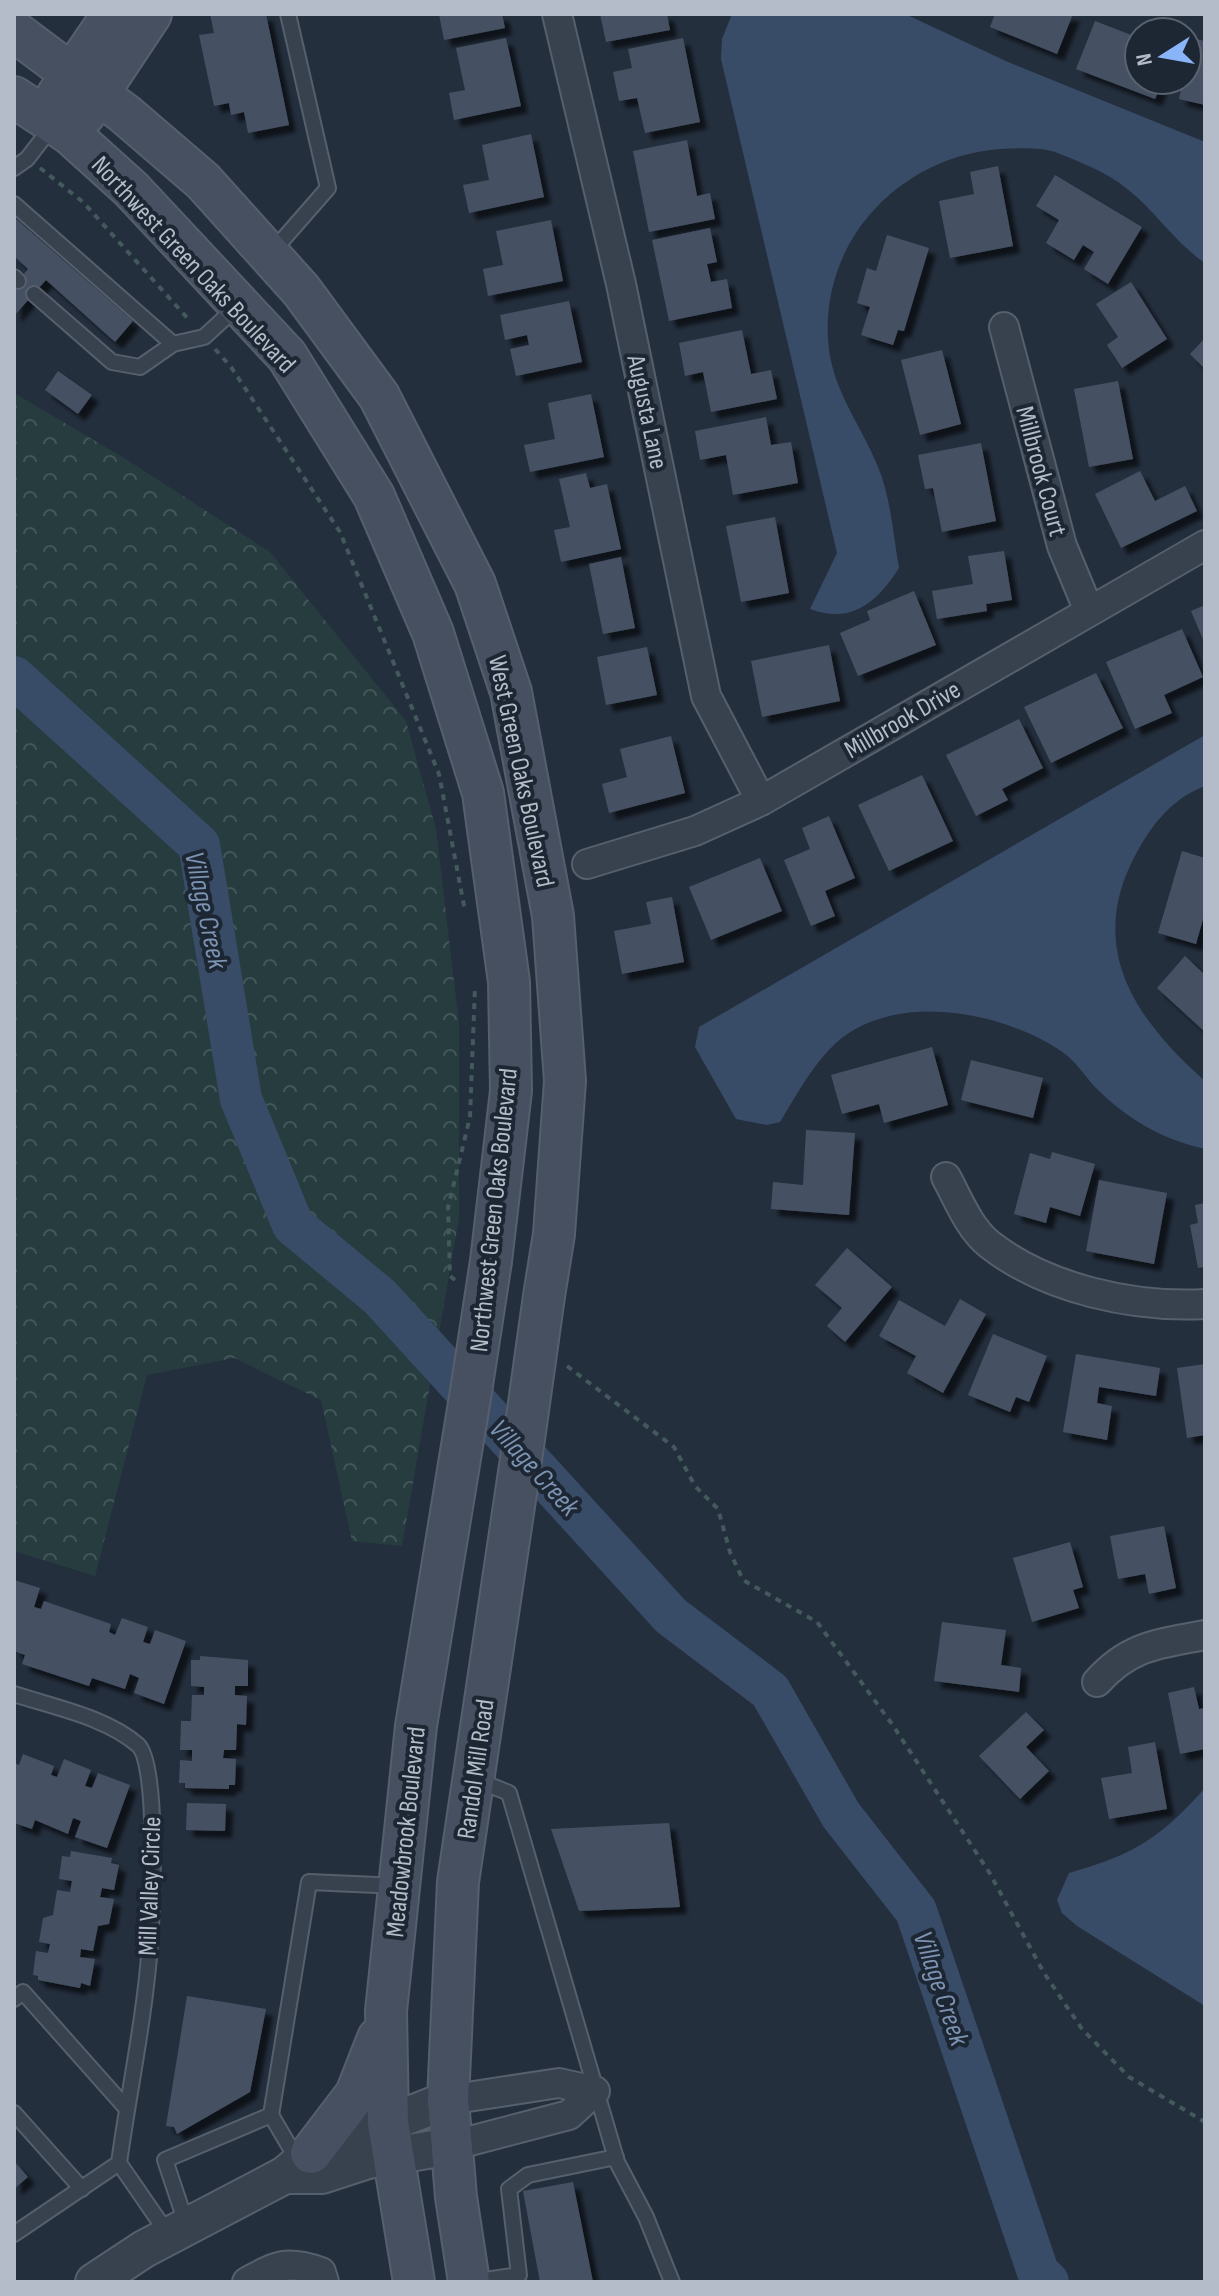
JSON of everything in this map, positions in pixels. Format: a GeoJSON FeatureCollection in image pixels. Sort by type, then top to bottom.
{"type":"FeatureCollection","features":[{"type":"Feature","properties":{"kind":"main road"},"geometry":{"type":"LineString","coordinates":[[85,84],[113,14]]}},
{"type":"Feature","properties":{"kind":"main road"},"geometry":{"type":"LineString","coordinates":[[45,118],[85,84],[151,14]]}},
{"type":"Feature","properties":{"kind":"main road"},"geometry":{"type":"LineString","coordinates":[[14,31],[85,84]]}},
{"type":"Feature","properties":{"kind":"main road","name":"West Green Oaks Boulevard"},"geometry":{"type":"LineString","coordinates":[[85,84],[203,181],[301,290],[379,396],[475,584],[511,692],[553,916],[565,1081],[554,1234],[524,1439]]}},
{"type":"Feature","properties":{"kind":"main road","name":"Northwest Green Oaks Boulevard"},"geometry":{"type":"LineString","coordinates":[[45,118],[131,189],[287,356],[374,496],[433,633],[483,793],[509,982],[511,1091],[491,1261],[472,1385]]}},
{"type":"Feature","properties":{"kind":"main road","name":"Meadowbrook Boulevard"},"geometry":{"type":"LineString","coordinates":[[414,2282],[390,2140],[386,2011],[416,1726],[454,1511],[472,1385]]}},
{"type":"Feature","properties":{"kind":"main road","name":"Randol Mill Road"},"geometry":{"type":"LineString","coordinates":[[448,2100],[458,1882],[524,1439]]}},
{"type":"Feature","properties":{"kind":"main road"},"geometry":{"type":"LineString","coordinates":[[299,2164],[356,2094],[369,2067],[386,2011]]}},
{"type":"Feature","properties":{"kind":"main road"},"geometry":{"type":"LineString","coordinates":[[448,2100],[451,2146],[470,2282]]}},
{"type":"Feature","properties":{"kind":"street","name":"Augusta Lane"},"geometry":{"type":"LineString","coordinates":[[557,14],[621,284],[706,696],[761,801]]}},
{"type":"Feature","properties":{"kind":"street","name":"Millbrook Court"},"geometry":{"type":"LineString","coordinates":[[1004,327],[1062,546],[1089,611]]}},
{"type":"Feature","properties":{"kind":"street","name":"Millbrook Drive"},"geometry":{"type":"LineString","coordinates":[[587,864],[695,831],[761,801],[1205,545]]}},
{"type":"Feature","properties":{"kind":"street"},"geometry":{"type":"LineString","coordinates":[[946,1177],[969,1219],[987,1243],[1037,1274],[1107,1294],[1173,1306],[1205,1304]]}},
{"type":"Feature","properties":{"kind":"street"},"geometry":{"type":"LineString","coordinates":[[1097,1682],[1115,1662],[1140,1648],[1205,1635]]}},
{"type":"Feature","properties":{"kind":"street"},"geometry":{"type":"LineString","coordinates":[[94,2282],[299,2164],[390,2140],[448,2100],[559,2083],[595,2091]]}},
{"type":"Feature","properties":{"kind":"street"},"geometry":{"type":"LineString","coordinates":[[390,2140],[451,2146],[569,2115],[595,2091]]}},
{"type":"Feature","properties":{"kind":"street"},"geometry":{"type":"LineString","coordinates":[[247,2282],[274,2267],[295,2263],[321,2272],[324,2282]]}},
{"type":"Feature","properties":{"kind":"lane"},"geometry":{"type":"LineString","coordinates":[[270,255],[328,188],[288,14]]}},
{"type":"Feature","properties":{"kind":"lane"},"geometry":{"type":"LineString","coordinates":[[14,168],[27,159],[45,118]]}},
{"type":"Feature","properties":{"kind":"lane"},"geometry":{"type":"LineString","coordinates":[[14,204],[173,344]]}},
{"type":"Feature","properties":{"kind":"lane"},"geometry":{"type":"LineString","coordinates":[[34,294],[112,362],[140,367],[173,344],[204,337],[239,305]]}},
{"type":"Feature","properties":{"kind":"lane","name":"Mill Valley Circle"},"geometry":{"type":"LineString","coordinates":[[14,1694],[111,1727],[140,1747],[148,1766],[152,1807],[150,1945],[119,2163]]}},
{"type":"Feature","properties":{"kind":"lane"},"geometry":{"type":"LineString","coordinates":[[474,1779],[509,1793],[616,2157],[646,2217],[672,2282]]}},
{"type":"Feature","properties":{"kind":"lane"},"geometry":{"type":"LineString","coordinates":[[299,2164],[271,2115],[309,1882],[399,1886]]}},
{"type":"Feature","properties":{"kind":"lane"},"geometry":{"type":"LineString","coordinates":[[14,1999],[23,1992],[127,2109]]}},
{"type":"Feature","properties":{"kind":"lane"},"geometry":{"type":"LineString","coordinates":[[14,2113],[82,2189]]}},
{"type":"Feature","properties":{"kind":"lane"},"geometry":{"type":"LineString","coordinates":[[179,2232],[165,2160],[271,2115]]}},
{"type":"Feature","properties":{"kind":"lane"},"geometry":{"type":"LineString","coordinates":[[470,2282],[520,2278],[509,2189],[528,2175],[616,2157]]}},
{"type":"Feature","properties":{"kind":"lane"},"geometry":{"type":"LineString","coordinates":[[14,2234],[119,2163],[179,2232]]}},
{"type":"Feature","properties":{"kind":"green space"},"geometry":{"type":"Polygon","coordinates":[[[14,393],[124,458],[270,552],[406,721],[436,829],[459,1024],[459,1218],[402,1546],[352,1541],[321,1400],[234,1358],[147,1375],[95,1576],[14,1551],[14,393]]]}},
{"type":"Feature","properties":{"kind":"water"},"geometry":{"type":"Polygon","coordinates":[[[732,14],[905,14],[1008,62],[1205,142],[1205,263],[1118,182],[1083,163],[1042,149],[1001,149],[964,155],[929,169],[898,188],[872,213],[851,242],[836,275],[828,312],[829,350],[843,396],[872,452],[882,479],[899,568],[873,600],[851,612],[825,613],[810,609],[837,553],[721,59],[722,39],[732,14]]]}},
{"type":"Feature","properties":{"kind":"water"},"geometry":{"type":"Polygon","coordinates":[[[1205,735],[1205,786],[1173,805],[1150,831],[1122,886],[1116,919],[1117,949],[1125,978],[1139,1006],[1157,1032],[1205,1081],[1205,1149],[1174,1140],[1132,1118],[1095,1087],[1066,1055],[1037,1037],[979,1017],[949,1012],[888,1016],[861,1026],[837,1042],[820,1060],[780,1122],[767,1125],[736,1119],[695,1047],[699,1027],[1205,735]]]}},
{"type":"Feature","properties":{"kind":"water"},"geometry":{"type":"Polygon","coordinates":[[[1205,1788],[1205,2006],[1077,1926],[1062,1913],[1057,1900],[1069,1873],[1112,1859],[1144,1842],[1174,1820],[1205,1788]]]}},
{"type":"Feature","properties":{"kind":"building"},"geometry":{"type":"Polygon","coordinates":[[[210,14],[266,14],[289,125],[248,133],[244,112],[231,115],[229,103],[214,106],[199,35],[214,33],[210,14]]]}},
{"type":"Feature","properties":{"kind":"building"},"geometry":{"type":"Polygon","coordinates":[[[439,14],[502,14],[505,28],[444,40],[439,14]]]}},
{"type":"Feature","properties":{"kind":"building"},"geometry":{"type":"Polygon","coordinates":[[[600,14],[667,14],[670,30],[606,42],[600,14]]]}},
{"type":"Feature","properties":{"kind":"building"},"geometry":{"type":"Polygon","coordinates":[[[995,14],[1073,14],[1057,54],[990,27],[995,14]]]}},
{"type":"Feature","properties":{"kind":"building"},"geometry":{"type":"Polygon","coordinates":[[[1095,21],[1123,32],[1123,87],[1076,69],[1095,21]]]}},
{"type":"Feature","properties":{"kind":"building"},"geometry":{"type":"Polygon","coordinates":[[[506,38],[521,106],[454,120],[449,93],[465,90],[456,48],[506,38]]]}},
{"type":"Feature","properties":{"kind":"building"},"geometry":{"type":"Polygon","coordinates":[[[683,38],[700,122],[645,133],[637,98],[619,101],[613,72],[632,68],[628,49],[683,38]]]}},
{"type":"Feature","properties":{"kind":"building"},"geometry":{"type":"Polygon","coordinates":[[[1205,41],[1205,105],[1179,99],[1180,96],[1203,96],[1205,41]]]}},
{"type":"Feature","properties":{"kind":"building"},"geometry":{"type":"Polygon","coordinates":[[[531,134],[544,197],[469,213],[463,185],[489,180],[482,145],[531,134]]]}},
{"type":"Feature","properties":{"kind":"building"},"geometry":{"type":"Polygon","coordinates":[[[687,140],[697,196],[710,193],[715,219],[649,232],[633,151],[687,140]]]}},
{"type":"Feature","properties":{"kind":"building"},"geometry":{"type":"Polygon","coordinates":[[[998,166],[1013,246],[950,258],[939,201],[974,194],[970,172],[998,166]]]}},
{"type":"Feature","properties":{"kind":"building"},"geometry":{"type":"Polygon","coordinates":[[[1055,175],[1142,227],[1108,284],[1084,269],[1094,252],[1083,245],[1074,260],[1046,243],[1059,220],[1036,206],[1055,175]]]}},
{"type":"Feature","properties":{"kind":"building"},"geometry":{"type":"Polygon","coordinates":[[[14,217],[133,321],[115,342],[46,280],[14,316],[14,286],[28,269],[14,256],[14,217]]]}},
{"type":"Feature","properties":{"kind":"building"},"geometry":{"type":"Polygon","coordinates":[[[551,220],[563,281],[488,296],[483,269],[503,265],[496,231],[551,220]]]}},
{"type":"Feature","properties":{"kind":"building"},"geometry":{"type":"Polygon","coordinates":[[[710,228],[717,262],[707,264],[711,282],[727,279],[732,308],[669,321],[652,240],[710,228]]]}},
{"type":"Feature","properties":{"kind":"building"},"geometry":{"type":"Polygon","coordinates":[[[887,235],[929,248],[904,331],[898,330],[893,345],[861,335],[870,307],[857,303],[867,268],[876,271],[887,235]]]}},
{"type":"Feature","properties":{"kind":"building"},"geometry":{"type":"Polygon","coordinates":[[[1131,282],[1167,339],[1122,368],[1107,345],[1118,337],[1096,304],[1131,282]]]}},
{"type":"Feature","properties":{"kind":"building"},"geometry":{"type":"Polygon","coordinates":[[[569,301],[582,362],[516,376],[510,349],[529,345],[527,335],[505,340],[500,315],[569,301]]]}},
{"type":"Feature","properties":{"kind":"building"},"geometry":{"type":"Polygon","coordinates":[[[742,330],[751,374],[771,370],[777,399],[711,412],[703,372],[685,376],[679,343],[742,330]]]}},
{"type":"Feature","properties":{"kind":"building"},"geometry":{"type":"Polygon","coordinates":[[[1205,338],[1205,369],[1190,354],[1205,338]]]}},
{"type":"Feature","properties":{"kind":"building"},"geometry":{"type":"Polygon","coordinates":[[[942,350],[961,424],[920,435],[901,360],[942,350]]]}},
{"type":"Feature","properties":{"kind":"building"},"geometry":{"type":"Polygon","coordinates":[[[58,371],[92,395],[78,414],[45,390],[58,371]]]}},
{"type":"Feature","properties":{"kind":"building"},"geometry":{"type":"Polygon","coordinates":[[[1118,381],[1133,459],[1089,467],[1074,389],[1118,381]]]}},
{"type":"Feature","properties":{"kind":"building"},"geometry":{"type":"Polygon","coordinates":[[[591,394],[604,457],[530,472],[524,445],[555,439],[548,403],[591,394]]]}},
{"type":"Feature","properties":{"kind":"building"},"geometry":{"type":"Polygon","coordinates":[[[766,417],[771,445],[791,442],[798,483],[733,495],[726,455],[700,460],[695,431],[766,417]]]}},
{"type":"Feature","properties":{"kind":"building"},"geometry":{"type":"Polygon","coordinates":[[[981,443],[996,521],[942,532],[933,488],[925,489],[918,455],[981,443]]]}},
{"type":"Feature","properties":{"kind":"building"},"geometry":{"type":"Polygon","coordinates":[[[1140,471],[1155,501],[1185,486],[1197,511],[1121,548],[1095,494],[1140,471]]]}},
{"type":"Feature","properties":{"kind":"building"},"geometry":{"type":"Polygon","coordinates":[[[586,473],[590,488],[607,484],[621,549],[561,562],[554,530],[570,527],[559,479],[586,473]]]}},
{"type":"Feature","properties":{"kind":"building"},"geometry":{"type":"Polygon","coordinates":[[[775,517],[789,593],[741,602],[726,526],[775,517]]]}},
{"type":"Feature","properties":{"kind":"building"},"geometry":{"type":"Polygon","coordinates":[[[1004,551],[1012,600],[986,604],[987,611],[937,619],[932,591],[973,584],[968,556],[1004,551]]]}},
{"type":"Feature","properties":{"kind":"building"},"geometry":{"type":"Polygon","coordinates":[[[621,557],[635,628],[603,634],[589,564],[621,557]]]}},
{"type":"Feature","properties":{"kind":"building"},"geometry":{"type":"Polygon","coordinates":[[[914,591],[936,645],[858,676],[840,633],[870,620],[867,611],[914,591]]]}},
{"type":"Feature","properties":{"kind":"building"},"geometry":{"type":"Polygon","coordinates":[[[1205,605],[1205,644],[1191,611],[1205,605]]]}},
{"type":"Feature","properties":{"kind":"building"},"geometry":{"type":"Polygon","coordinates":[[[1182,629],[1203,677],[1164,695],[1172,713],[1135,729],[1106,662],[1182,629]]]}},
{"type":"Feature","properties":{"kind":"building"},"geometry":{"type":"Polygon","coordinates":[[[829,645],[840,701],[762,717],[751,661],[829,645]]]}},
{"type":"Feature","properties":{"kind":"building"},"geometry":{"type":"Polygon","coordinates":[[[647,647],[657,695],[606,705],[597,657],[647,647]]]}},
{"type":"Feature","properties":{"kind":"building"},"geometry":{"type":"Polygon","coordinates":[[[1096,673],[1123,728],[1051,763],[1024,707],[1096,673]]]}},
{"type":"Feature","properties":{"kind":"building"},"geometry":{"type":"Polygon","coordinates":[[[1019,719],[1043,768],[1002,789],[1008,800],[976,816],[946,755],[1019,719]]]}},
{"type":"Feature","properties":{"kind":"building"},"geometry":{"type":"Polygon","coordinates":[[[671,736],[685,793],[609,813],[602,784],[627,777],[620,749],[671,736]]]}},
{"type":"Feature","properties":{"kind":"building"},"geometry":{"type":"Polygon","coordinates":[[[922,775],[953,841],[889,871],[858,805],[922,775]]]}},
{"type":"Feature","properties":{"kind":"building"},"geometry":{"type":"Polygon","coordinates":[[[829,816],[855,878],[825,891],[835,916],[811,926],[784,860],[810,849],[802,828],[829,816]]]}},
{"type":"Feature","properties":{"kind":"building"},"geometry":{"type":"Polygon","coordinates":[[[1182,851],[1205,858],[1205,912],[1196,944],[1158,933],[1182,851]]]}},
{"type":"Feature","properties":{"kind":"building"},"geometry":{"type":"Polygon","coordinates":[[[760,858],[782,911],[711,940],[689,887],[760,858]]]}},
{"type":"Feature","properties":{"kind":"building"},"geometry":{"type":"Polygon","coordinates":[[[672,897],[684,962],[622,974],[614,931],[651,924],[646,902],[672,897]]]}},
{"type":"Feature","properties":{"kind":"building"},"geometry":{"type":"Polygon","coordinates":[[[1185,956],[1205,975],[1205,1032],[1157,988],[1185,956]]]}},
{"type":"Feature","properties":{"kind":"building"},"geometry":{"type":"Polygon","coordinates":[[[932,1047],[948,1105],[884,1123],[879,1104],[842,1114],[831,1075],[932,1047]]]}},
{"type":"Feature","properties":{"kind":"building"},"geometry":{"type":"Polygon","coordinates":[[[971,1060],[1043,1078],[1033,1118],[961,1100],[971,1060]]]}},
{"type":"Feature","properties":{"kind":"building"},"geometry":{"type":"Polygon","coordinates":[[[806,1130],[855,1133],[849,1215],[771,1209],[773,1182],[803,1185],[806,1130]]]}},
{"type":"Feature","properties":{"kind":"building"},"geometry":{"type":"Polygon","coordinates":[[[1052,1152],[1095,1164],[1080,1216],[1050,1207],[1046,1223],[1014,1214],[1030,1153],[1050,1159],[1052,1152]]]}},
{"type":"Feature","properties":{"kind":"building"},"geometry":{"type":"Polygon","coordinates":[[[1099,1180],[1167,1193],[1154,1264],[1086,1251],[1099,1180]]]}},
{"type":"Feature","properties":{"kind":"building"},"geometry":{"type":"Polygon","coordinates":[[[1205,1203],[1205,1267],[1198,1268],[1190,1225],[1198,1223],[1195,1205],[1205,1203]]]}},
{"type":"Feature","properties":{"kind":"building"},"geometry":{"type":"Polygon","coordinates":[[[847,1248],[892,1287],[845,1342],[827,1326],[842,1308],[815,1285],[847,1248]]]}},
{"type":"Feature","properties":{"kind":"building"},"geometry":{"type":"Polygon","coordinates":[[[960,1299],[986,1314],[943,1393],[907,1373],[916,1356],[879,1336],[899,1300],[945,1326],[960,1299]]]}},
{"type":"Feature","properties":{"kind":"building"},"geometry":{"type":"Polygon","coordinates":[[[993,1334],[1047,1356],[1029,1402],[1016,1397],[1010,1412],[968,1395],[993,1334]]]}},
{"type":"Feature","properties":{"kind":"building"},"geometry":{"type":"Polygon","coordinates":[[[1076,1354],[1160,1368],[1156,1396],[1099,1387],[1097,1403],[1112,1406],[1107,1440],[1063,1432],[1076,1354]]]}},
{"type":"Feature","properties":{"kind":"building"},"geometry":{"type":"Polygon","coordinates":[[[1205,1364],[1205,1435],[1187,1438],[1177,1368],[1205,1364]]]}},
{"type":"Feature","properties":{"kind":"building"},"geometry":{"type":"Polygon","coordinates":[[[1164,1526],[1176,1588],[1149,1594],[1145,1574],[1118,1579],[1110,1536],[1164,1526]]]}},
{"type":"Feature","properties":{"kind":"building"},"geometry":{"type":"Polygon","coordinates":[[[1070,1542],[1083,1587],[1073,1590],[1079,1608],[1032,1622],[1013,1558],[1070,1542]]]}},
{"type":"Feature","properties":{"kind":"building"},"geometry":{"type":"Polygon","coordinates":[[[14,1580],[40,1588],[34,1607],[41,1609],[44,1601],[111,1624],[109,1632],[115,1635],[122,1618],[148,1627],[143,1642],[150,1644],[155,1630],[186,1641],[164,1704],[134,1693],[139,1678],[130,1674],[125,1689],[92,1678],[89,1686],[22,1664],[25,1655],[14,1651],[14,1580]]]}},
{"type":"Feature","properties":{"kind":"building"},"geometry":{"type":"Polygon","coordinates":[[[942,1622],[1006,1630],[1001,1665],[1021,1668],[1019,1692],[934,1681],[942,1622]]]}},
{"type":"Feature","properties":{"kind":"building"},"geometry":{"type":"Polygon","coordinates":[[[200,1656],[248,1660],[248,1686],[235,1686],[235,1695],[247,1696],[246,1725],[237,1724],[236,1750],[224,1750],[223,1758],[236,1759],[235,1785],[229,1785],[229,1789],[185,1788],[185,1783],[179,1783],[180,1760],[192,1761],[192,1750],[180,1750],[181,1721],[191,1721],[192,1695],[204,1695],[204,1687],[191,1686],[191,1660],[200,1660],[200,1656]]]}},
{"type":"Feature","properties":{"kind":"building"},"geometry":{"type":"Polygon","coordinates":[[[1194,1687],[1199,1709],[1205,1708],[1205,1749],[1180,1754],[1168,1693],[1194,1687]]]}},
{"type":"Feature","properties":{"kind":"building"},"geometry":{"type":"Polygon","coordinates":[[[1026,1712],[1044,1730],[1026,1747],[1049,1771],[1020,1799],[979,1756],[1026,1712]]]}},
{"type":"Feature","properties":{"kind":"building"},"geometry":{"type":"Polygon","coordinates":[[[1155,1742],[1167,1809],[1109,1819],[1101,1778],[1132,1773],[1128,1747],[1155,1742]]]}},
{"type":"Feature","properties":{"kind":"building"},"geometry":{"type":"Polygon","coordinates":[[[23,1754],[54,1766],[51,1775],[57,1777],[64,1759],[91,1770],[85,1786],[92,1788],[98,1773],[130,1785],[107,1848],[75,1837],[81,1821],[73,1818],[68,1834],[35,1820],[32,1829],[14,1823],[14,1763],[19,1765],[23,1754]]]}},
{"type":"Feature","properties":{"kind":"building"},"geometry":{"type":"Polygon","coordinates":[[[187,1803],[226,1804],[225,1831],[186,1830],[187,1803]]]}},
{"type":"Feature","properties":{"kind":"building"},"geometry":{"type":"Polygon","coordinates":[[[669,1823],[680,1907],[579,1911],[551,1829],[669,1823]]]}},
{"type":"Feature","properties":{"kind":"building"},"geometry":{"type":"Polygon","coordinates":[[[71,1851],[112,1858],[111,1863],[119,1865],[114,1890],[102,1888],[100,1897],[114,1899],[109,1924],[98,1926],[93,1951],[81,1949],[80,1957],[95,1959],[90,1986],[81,1983],[80,1988],[38,1980],[38,1976],[33,1975],[36,1951],[48,1953],[50,1944],[39,1942],[43,1918],[53,1915],[57,1890],[70,1892],[72,1881],[59,1879],[62,1856],[70,1857],[71,1851]]]}},
{"type":"Feature","properties":{"kind":"building"},"geometry":{"type":"Polygon","coordinates":[[[187,1996],[266,2009],[250,2092],[177,2134],[174,2127],[166,2126],[187,1996]]]}},
{"type":"Feature","properties":{"kind":"building"},"geometry":{"type":"Polygon","coordinates":[[[14,2161],[28,2177],[14,2189],[14,2161]]]}},
{"type":"Feature","properties":{"kind":"building"},"geometry":{"type":"Polygon","coordinates":[[[573,2182],[593,2282],[540,2282],[523,2191],[573,2182]]]}},
{"type":"Feature","properties":{"kind":"waterway","name":"Village Creek"},"geometry":{"type":"LineString","coordinates":[[14,677],[199,845],[241,1099],[293,1225],[380,1297],[671,1616],[770,1691],[841,1815],[916,1911],[1038,2272],[1048,2282]]}}]}
